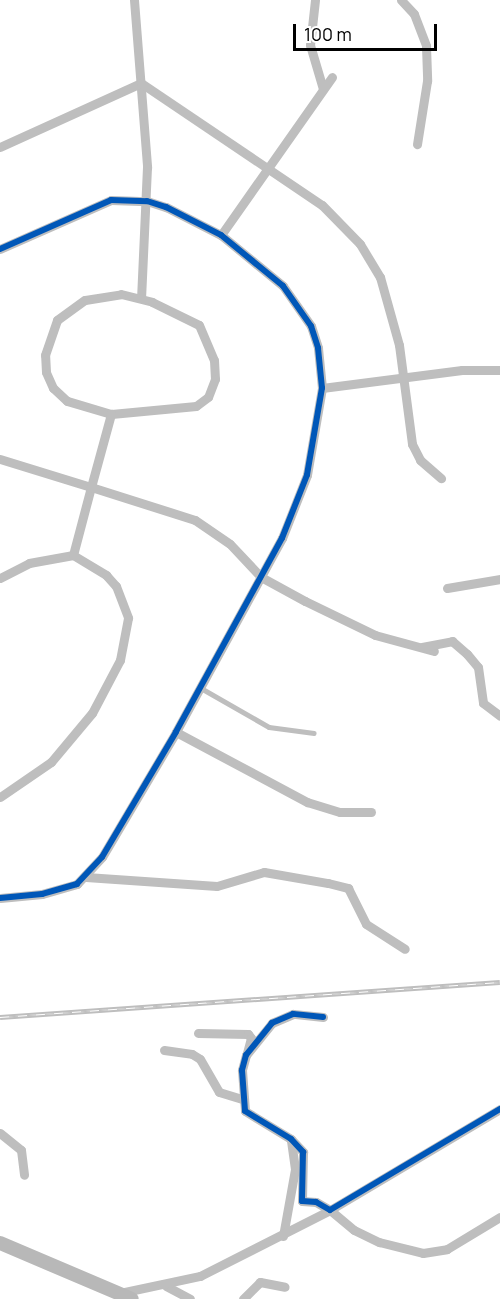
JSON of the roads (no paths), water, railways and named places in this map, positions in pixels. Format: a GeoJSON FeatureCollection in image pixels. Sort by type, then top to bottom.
{"type":"FeatureCollection","features":[{"type":"Feature","properties":{"kind":"street"},"geometry":{"type":"LineString","coordinates":[[134,0],[147,201],[141,298]]}},
{"type":"Feature","properties":{"kind":"street"},"geometry":{"type":"LineString","coordinates":[[315,0],[310,45],[323,89]]}},
{"type":"Feature","properties":{"kind":"street"},"geometry":{"type":"LineString","coordinates":[[400,0],[414,14],[426,46],[427,81],[417,144]]}},
{"type":"Feature","properties":{"kind":"street"},"geometry":{"type":"LineString","coordinates":[[221,235],[332,77]]}},
{"type":"Feature","properties":{"kind":"street"},"geometry":{"type":"LineString","coordinates":[[0,147],[141,83]]}},
{"type":"Feature","properties":{"kind":"street"},"geometry":{"type":"LineString","coordinates":[[141,83],[322,205],[372,262],[387,296],[403,379],[412,444],[420,460],[441,478]]}},
{"type":"Feature","properties":{"kind":"street"},"geometry":{"type":"LineString","coordinates":[[0,249],[90,206],[111,200],[147,201],[221,235],[265,268],[299,306],[318,348],[322,388],[307,475],[261,577],[201,688],[86,877]]}},
{"type":"Feature","properties":{"kind":"street"},"geometry":{"type":"LineString","coordinates":[[121,294],[141,298],[199,325],[214,360],[215,379],[208,397],[196,406],[111,414],[67,401],[54,388],[46,372],[49,336],[57,320],[85,300],[121,294]]}},
{"type":"Feature","properties":{"kind":"street"},"geometry":{"type":"LineString","coordinates":[[322,388],[462,370],[500,370]]}},
{"type":"Feature","properties":{"kind":"street"},"geometry":{"type":"LineString","coordinates":[[73,555],[111,414]]}},
{"type":"Feature","properties":{"kind":"street"},"geometry":{"type":"LineString","coordinates":[[0,459],[195,520],[230,544],[261,577],[375,635],[434,651]]}},
{"type":"Feature","properties":{"kind":"street"},"geometry":{"type":"LineString","coordinates":[[0,578],[29,563],[73,555],[106,575],[122,597],[128,618],[120,660],[92,713],[51,762],[0,797]]}},
{"type":"Feature","properties":{"kind":"street"},"geometry":{"type":"LineString","coordinates":[[447,588],[500,579]]}},
{"type":"Feature","properties":{"kind":"street"},"geometry":{"type":"LineString","coordinates":[[422,647],[452,641],[467,654],[478,667],[483,703],[500,716]]}},
{"type":"Feature","properties":{"kind":"street"},"geometry":{"type":"LineString","coordinates":[[176,732],[307,802],[340,812],[371,812]]}},
{"type":"Feature","properties":{"kind":"street"},"geometry":{"type":"LineString","coordinates":[[0,898],[60,890],[86,877],[217,886],[264,872],[348,888],[366,924],[405,949]]}},
{"type":"Feature","properties":{"kind":"street"},"geometry":{"type":"LineString","coordinates":[[246,1055],[280,1018],[293,1014],[323,1017]]}},
{"type":"Feature","properties":{"kind":"street"},"geometry":{"type":"LineString","coordinates":[[198,1033],[248,1034],[250,1042],[242,1070],[242,1100],[248,1114],[291,1139],[303,1152],[302,1201],[316,1202],[330,1210],[354,1230],[380,1242],[423,1253],[447,1249],[500,1217]]}},
{"type":"Feature","properties":{"kind":"street"},"geometry":{"type":"LineString","coordinates":[[164,1050],[192,1054],[200,1059],[219,1092],[242,1100]]}},
{"type":"Feature","properties":{"kind":"street"},"geometry":{"type":"LineString","coordinates":[[0,1243],[126,1296],[166,1286],[201,1276],[283,1236],[500,1109]]}},
{"type":"Feature","properties":{"kind":"street"},"geometry":{"type":"LineString","coordinates":[[0,1133],[21,1150],[24,1175]]}},
{"type":"Feature","properties":{"kind":"street"},"geometry":{"type":"LineString","coordinates":[[283,1236],[295,1169],[291,1139]]}},
{"type":"Feature","properties":{"kind":"street"},"geometry":{"type":"LineString","coordinates":[[243,1299],[260,1282],[285,1287]]}},
{"type":"Feature","properties":{"kind":"street"},"geometry":{"type":"LineString","coordinates":[[166,1286],[190,1299]]}},
{"type":"Feature","properties":{"kind":"lane"},"geometry":{"type":"LineString","coordinates":[[201,688],[269,727],[315,733]]}},
{"type":"Feature","properties":{"kind":"railway"},"geometry":{"type":"LineString","coordinates":[[0,1017],[500,982]]}}]}
